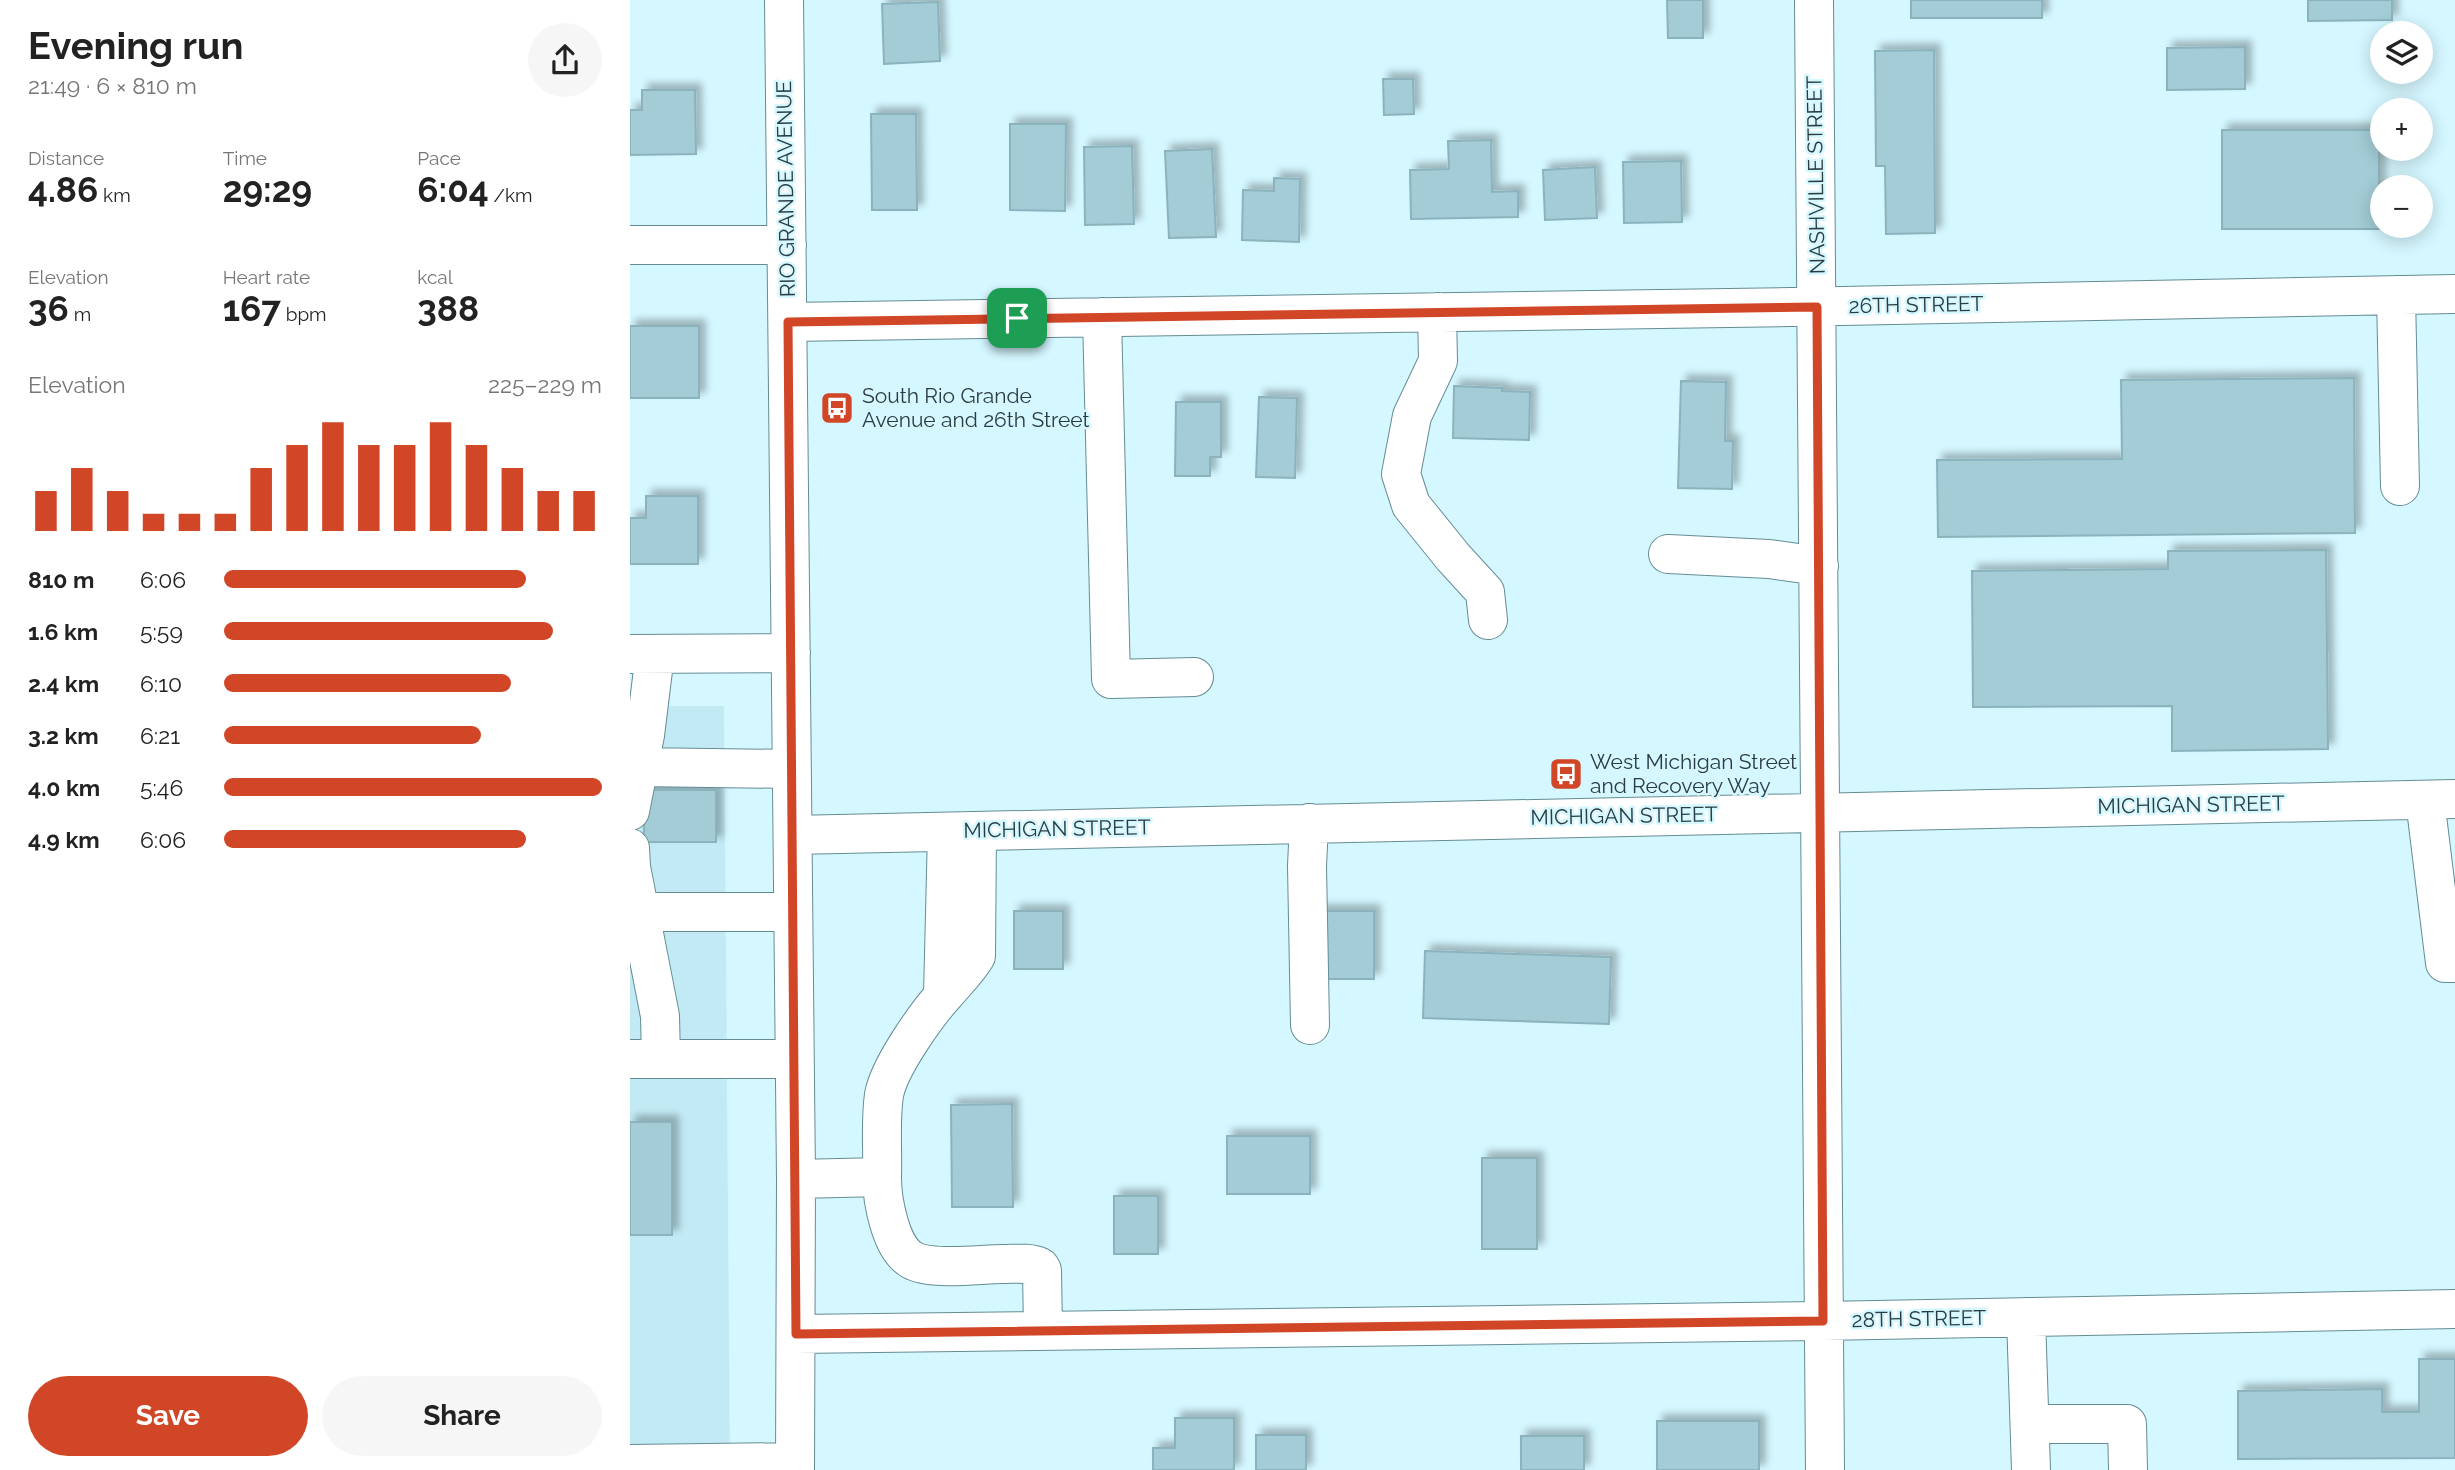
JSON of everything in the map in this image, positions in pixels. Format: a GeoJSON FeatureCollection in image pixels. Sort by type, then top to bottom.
{"type":"FeatureCollection","features":[{"type":"Feature","properties":{"kind":"street","name":"RIO GRANDE AVENUE"},"geometry":{"type":"LineString","coordinates":[[784,0],[796,1179],[795,1466]]}},
{"type":"Feature","properties":{"kind":"street","name":"NASHVILLE STREET"},"geometry":{"type":"LineString","coordinates":[[1814,0],[1825,1470]]}},
{"type":"Feature","properties":{"kind":"street"},"geometry":{"type":"LineString","coordinates":[[630,245],[787,244]]}},
{"type":"Feature","properties":{"kind":"street","name":"26TH STREET"},"geometry":{"type":"LineString","coordinates":[[788,322],[1817,307],[2455,294]]}},
{"type":"Feature","properties":{"kind":"street"},"geometry":{"type":"LineString","coordinates":[[2396,295],[2400,486]]}},
{"type":"Feature","properties":{"kind":"street"},"geometry":{"type":"LineString","coordinates":[[1437,312],[1438,361],[1412,416],[1401,474],[1411,505],[1485,592],[1488,620]]}},
{"type":"Feature","properties":{"kind":"street"},"geometry":{"type":"LineString","coordinates":[[1102,317],[1111,679],[1194,677]]}},
{"type":"Feature","properties":{"kind":"street"},"geometry":{"type":"LineString","coordinates":[[1668,554],[1769,559],[1819,566]]}},
{"type":"Feature","properties":{"kind":"street"},"geometry":{"type":"LineString","coordinates":[[630,811],[638,767],[643,654],[791,653]]}},
{"type":"Feature","properties":{"kind":"street"},"geometry":{"type":"LineString","coordinates":[[638,767],[792,769]]}},
{"type":"Feature","properties":{"kind":"street"},"geometry":{"type":"LineString","coordinates":[[2440,800],[2445,963],[2455,963]]}},
{"type":"Feature","properties":{"kind":"street","name":"MICHIGAN STREET"},"geometry":{"type":"LineString","coordinates":[[793,835],[2440,800]]}},
{"type":"Feature","properties":{"kind":"street"},"geometry":{"type":"LineString","coordinates":[[1309,823],[1307,866],[1310,1025]]}},
{"type":"Feature","properties":{"kind":"street"},"geometry":{"type":"LineString","coordinates":[[962,832],[976,956],[906,1047],[891,1075],[884,1094],[882,1191],[892,1233],[906,1256],[913,1261],[939,1265],[1023,1264],[1040,1267],[1043,1331]]}},
{"type":"Feature","properties":{"kind":"street"},"geometry":{"type":"LineString","coordinates":[[630,848],[631,867],[660,1016],[646,1059],[793,1059]]}},
{"type":"Feature","properties":{"kind":"street"},"geometry":{"type":"LineString","coordinates":[[640,912],[793,912]]}},
{"type":"Feature","properties":{"kind":"street"},"geometry":{"type":"LineString","coordinates":[[796,1179],[882,1177]]}},
{"type":"Feature","properties":{"kind":"street","name":"28TH STREET"},"geometry":{"type":"LineString","coordinates":[[796,1334],[1823,1321],[2455,1309]]}},
{"type":"Feature","properties":{"kind":"street"},"geometry":{"type":"LineString","coordinates":[[2026,1317],[2031,1470]]}},
{"type":"Feature","properties":{"kind":"street"},"geometry":{"type":"LineString","coordinates":[[2031,1424],[2127,1424],[2129,1470]]}},
{"type":"Feature","properties":{"kind":"street"},"geometry":{"type":"LineString","coordinates":[[630,1464],[685,1467],[795,1466]]}},
{"type":"Feature","properties":{"kind":"shaded area"},"geometry":{"type":"Polygon","coordinates":[[[630,706],[724,706],[730,1470],[630,1470],[630,706]]]}},
{"type":"Feature","properties":{"kind":"building"},"geometry":{"type":"Polygon","coordinates":[[[1667,0],[1703,0],[1703,38],[1668,38],[1667,0]]]}},
{"type":"Feature","properties":{"kind":"building"},"geometry":{"type":"Polygon","coordinates":[[[1911,0],[2042,0],[2042,18],[1911,18],[1911,0]]]}},
{"type":"Feature","properties":{"kind":"building"},"geometry":{"type":"Polygon","coordinates":[[[2308,0],[2392,0],[2392,20],[2308,21],[2308,0]]]}},
{"type":"Feature","properties":{"kind":"building"},"geometry":{"type":"Polygon","coordinates":[[[938,2],[940,61],[884,64],[882,4],[938,2]]]}},
{"type":"Feature","properties":{"kind":"building"},"geometry":{"type":"Polygon","coordinates":[[[2245,47],[2245,89],[2167,90],[2167,48],[2245,47]]]}},
{"type":"Feature","properties":{"kind":"building"},"geometry":{"type":"Polygon","coordinates":[[[1934,50],[1935,233],[1886,234],[1885,166],[1876,166],[1875,51],[1934,50]]]}},
{"type":"Feature","properties":{"kind":"building"},"geometry":{"type":"Polygon","coordinates":[[[1383,79],[1413,79],[1414,114],[1384,115],[1383,79]]]}},
{"type":"Feature","properties":{"kind":"building"},"geometry":{"type":"Polygon","coordinates":[[[642,90],[695,90],[696,154],[630,155],[630,110],[642,110],[642,90]]]}},
{"type":"Feature","properties":{"kind":"building"},"geometry":{"type":"Polygon","coordinates":[[[871,114],[916,114],[917,210],[872,210],[871,114]]]}},
{"type":"Feature","properties":{"kind":"building"},"geometry":{"type":"Polygon","coordinates":[[[1010,124],[1066,124],[1065,211],[1010,210],[1010,124]]]}},
{"type":"Feature","properties":{"kind":"building"},"geometry":{"type":"Polygon","coordinates":[[[2222,130],[2370,130],[2370,161],[2379,161],[2379,175],[2370,175],[2370,229],[2222,229],[2222,130]]]}},
{"type":"Feature","properties":{"kind":"building"},"geometry":{"type":"Polygon","coordinates":[[[1491,140],[1492,192],[1518,191],[1518,217],[1411,219],[1410,170],[1449,169],[1448,141],[1491,140]]]}},
{"type":"Feature","properties":{"kind":"building"},"geometry":{"type":"Polygon","coordinates":[[[1132,146],[1134,224],[1085,225],[1084,147],[1132,146]]]}},
{"type":"Feature","properties":{"kind":"building"},"geometry":{"type":"Polygon","coordinates":[[[1212,149],[1216,237],[1169,238],[1165,151],[1212,149]]]}},
{"type":"Feature","properties":{"kind":"building"},"geometry":{"type":"Polygon","coordinates":[[[1681,161],[1682,222],[1624,223],[1623,162],[1681,161]]]}},
{"type":"Feature","properties":{"kind":"building"},"geometry":{"type":"Polygon","coordinates":[[[1595,167],[1597,218],[1545,220],[1543,170],[1595,167]]]}},
{"type":"Feature","properties":{"kind":"building"},"geometry":{"type":"Polygon","coordinates":[[[1274,178],[1300,179],[1299,242],[1242,240],[1243,190],[1274,191],[1274,178]]]}},
{"type":"Feature","properties":{"kind":"building"},"geometry":{"type":"Polygon","coordinates":[[[630,326],[699,326],[699,398],[630,398],[630,326]]]}},
{"type":"Feature","properties":{"kind":"building"},"geometry":{"type":"Polygon","coordinates":[[[2354,378],[2355,533],[1938,537],[1937,460],[2122,459],[2121,380],[2354,378]]]}},
{"type":"Feature","properties":{"kind":"building"},"geometry":{"type":"Polygon","coordinates":[[[1681,381],[1726,382],[1725,441],[1733,441],[1732,489],[1678,488],[1681,381]]]}},
{"type":"Feature","properties":{"kind":"building"},"geometry":{"type":"Polygon","coordinates":[[[1454,386],[1530,392],[1529,440],[1453,438],[1454,386]]]}},
{"type":"Feature","properties":{"kind":"building"},"geometry":{"type":"Polygon","coordinates":[[[1259,397],[1297,398],[1295,478],[1256,477],[1259,397]]]}},
{"type":"Feature","properties":{"kind":"building"},"geometry":{"type":"Polygon","coordinates":[[[1176,402],[1221,402],[1221,457],[1210,457],[1210,476],[1175,476],[1176,402]]]}},
{"type":"Feature","properties":{"kind":"building"},"geometry":{"type":"Polygon","coordinates":[[[646,496],[698,496],[698,564],[630,564],[630,518],[646,518],[646,496]]]}},
{"type":"Feature","properties":{"kind":"building"},"geometry":{"type":"Polygon","coordinates":[[[2326,550],[2328,749],[2172,751],[2172,706],[1973,707],[1972,571],[2168,569],[2168,551],[2326,550]]]}},
{"type":"Feature","properties":{"kind":"building"},"geometry":{"type":"Polygon","coordinates":[[[644,790],[716,790],[716,842],[644,842],[644,790]]]}},
{"type":"Feature","properties":{"kind":"building"},"geometry":{"type":"Polygon","coordinates":[[[1014,911],[1063,911],[1063,969],[1014,969],[1014,911]]]}},
{"type":"Feature","properties":{"kind":"building"},"geometry":{"type":"Polygon","coordinates":[[[1315,911],[1374,911],[1374,979],[1315,979],[1315,911]]]}},
{"type":"Feature","properties":{"kind":"building"},"geometry":{"type":"Polygon","coordinates":[[[1425,951],[1611,957],[1609,1024],[1423,1018],[1425,951]]]}},
{"type":"Feature","properties":{"kind":"building"},"geometry":{"type":"Polygon","coordinates":[[[1012,1104],[1013,1207],[952,1207],[951,1105],[1012,1104]]]}},
{"type":"Feature","properties":{"kind":"building"},"geometry":{"type":"Polygon","coordinates":[[[630,1122],[672,1122],[672,1235],[630,1235],[630,1122]]]}},
{"type":"Feature","properties":{"kind":"building"},"geometry":{"type":"Polygon","coordinates":[[[1227,1136],[1310,1136],[1310,1194],[1227,1194],[1227,1136]]]}},
{"type":"Feature","properties":{"kind":"building"},"geometry":{"type":"Polygon","coordinates":[[[1482,1158],[1537,1158],[1537,1249],[1482,1249],[1482,1158]]]}},
{"type":"Feature","properties":{"kind":"building"},"geometry":{"type":"Polygon","coordinates":[[[1114,1196],[1158,1196],[1158,1254],[1114,1254],[1114,1196]]]}},
{"type":"Feature","properties":{"kind":"building"},"geometry":{"type":"Polygon","coordinates":[[[2419,1359],[2455,1359],[2455,1458],[2238,1459],[2238,1391],[2382,1389],[2382,1412],[2419,1412],[2419,1359]]]}},
{"type":"Feature","properties":{"kind":"building"},"geometry":{"type":"Polygon","coordinates":[[[1175,1418],[1234,1418],[1234,1470],[1153,1470],[1153,1448],[1175,1448],[1175,1418]]]}},
{"type":"Feature","properties":{"kind":"building"},"geometry":{"type":"Polygon","coordinates":[[[1657,1421],[1759,1421],[1759,1470],[1657,1470],[1657,1421]]]}},
{"type":"Feature","properties":{"kind":"building"},"geometry":{"type":"Polygon","coordinates":[[[1256,1435],[1306,1435],[1306,1470],[1256,1470],[1256,1435]]]}},
{"type":"Feature","properties":{"kind":"building"},"geometry":{"type":"Polygon","coordinates":[[[1521,1436],[1584,1436],[1584,1470],[1521,1470],[1521,1436]]]}},
{"type":"Feature","properties":{"kind":"place","name":"South Rio Grande Avenue and 26th Street"},"geometry":{"type":"Point","coordinates":[837,408]}},
{"type":"Feature","properties":{"kind":"place","name":"West Michigan Street and Recovery Way"},"geometry":{"type":"Point","coordinates":[1566,774]}},
{"type":"Feature","properties":{"kind":"route"},"geometry":{"type":"LineString","coordinates":[[1817,307],[1823,1321],[796,1334],[788,322],[1017,318],[1817,307]]}}]}
